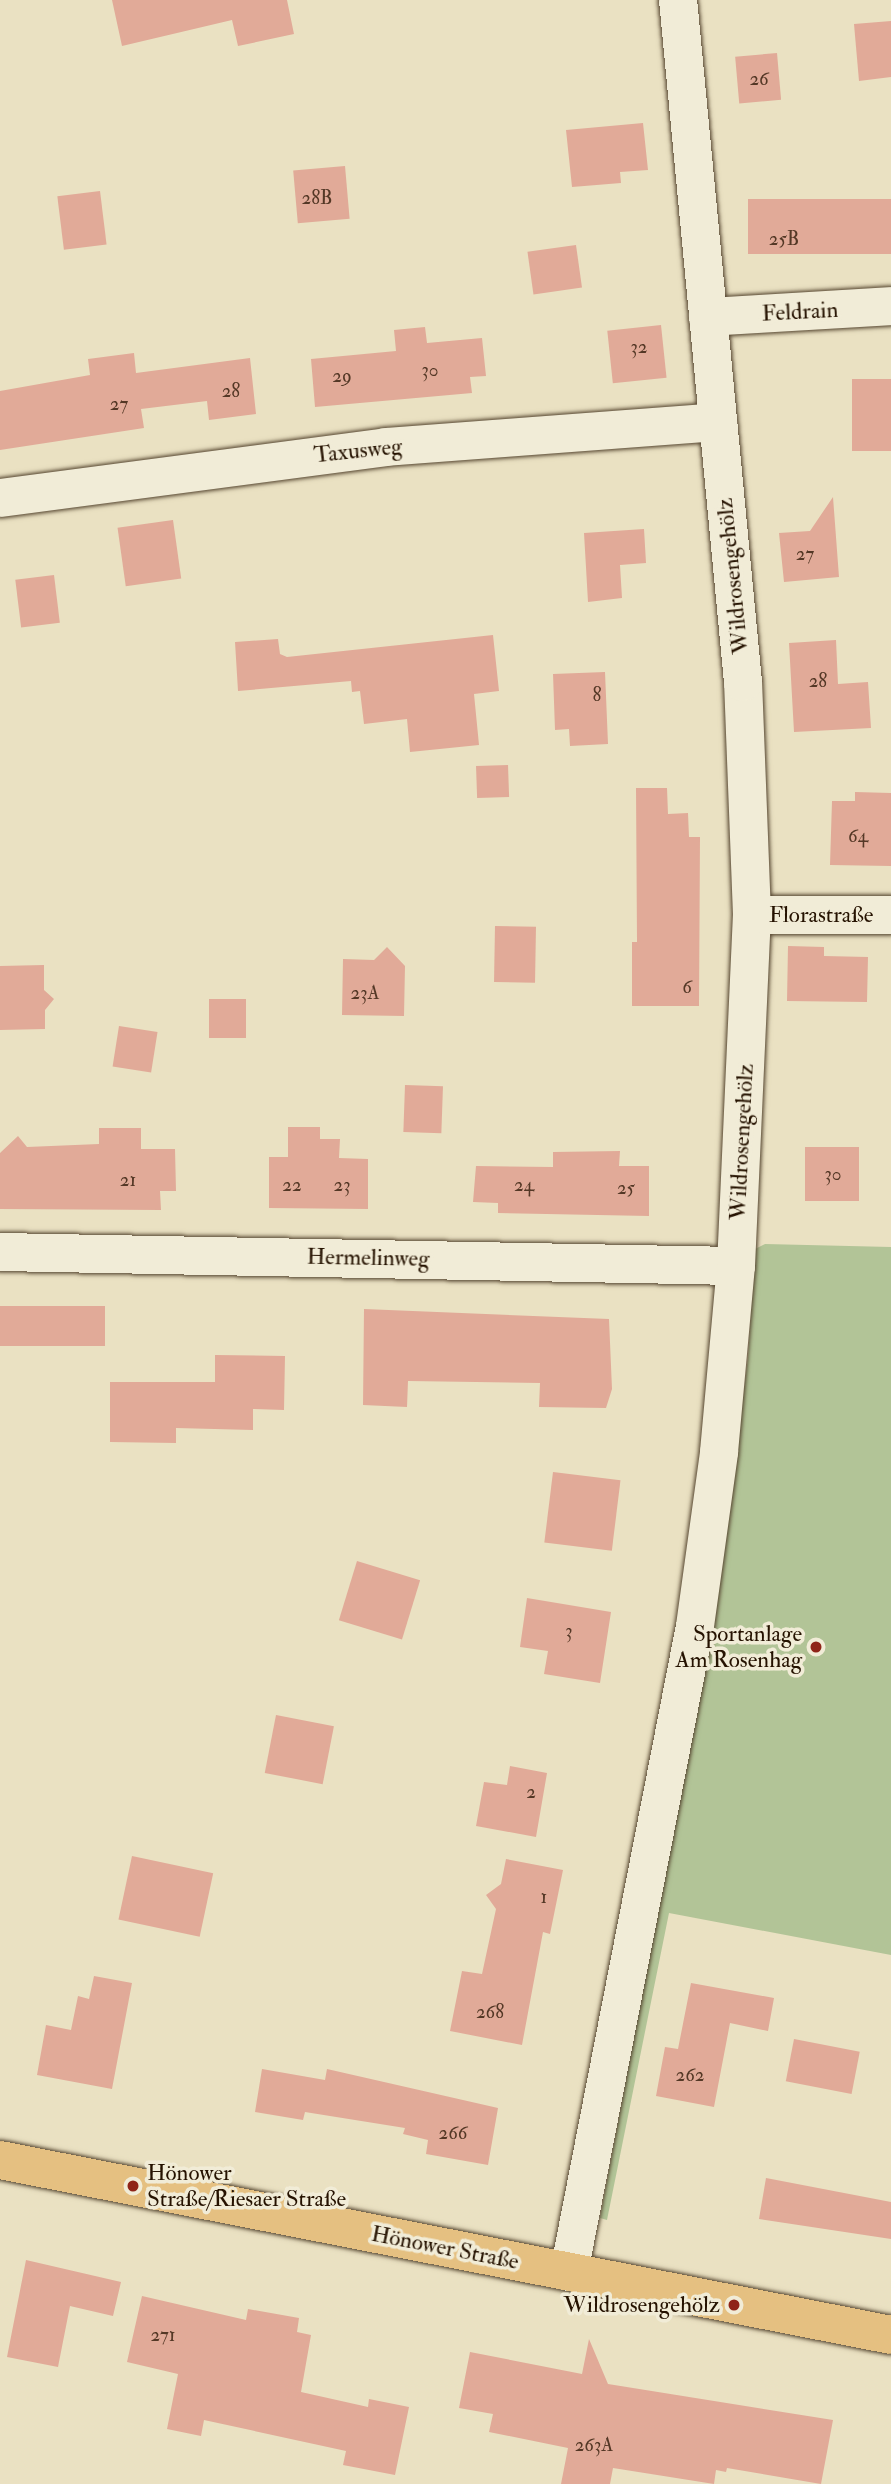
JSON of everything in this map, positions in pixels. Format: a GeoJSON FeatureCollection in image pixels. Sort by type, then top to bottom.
{"type":"FeatureCollection","features":[{"type":"Feature","properties":{"kind":"main road","name":"Hönower Straße"},"geometry":{"type":"LineString","coordinates":[[0,2160],[891,2335]]}},
{"type":"Feature","properties":{"kind":"street","name":"Wildrosengehölz"},"geometry":{"type":"LineString","coordinates":[[569,2272],[695,1626],[719,1452],[736,1266],[752,915],[743,682],[678,0]]}},
{"type":"Feature","properties":{"kind":"street","name":"Feldrain"},"geometry":{"type":"LineString","coordinates":[[708,317],[891,306]]}},
{"type":"Feature","properties":{"kind":"street","name":"Taxusweg"},"geometry":{"type":"LineString","coordinates":[[0,498],[386,447],[718,422]]}},
{"type":"Feature","properties":{"kind":"street","name":"Florastraße"},"geometry":{"type":"LineString","coordinates":[[752,915],[891,915]]}},
{"type":"Feature","properties":{"kind":"street","name":"Hermelinweg"},"geometry":{"type":"LineString","coordinates":[[0,1252],[736,1266]]}},
{"type":"Feature","properties":{"kind":"green space","name":"Sportanlage Am Rosenhag"},"geometry":{"type":"Polygon","coordinates":[[[765,1244],[891,1247],[891,1955],[669,1913],[607,2220],[600,2218],[718,1589],[748,1358],[755,1249],[765,1244]]]}},
{"type":"Feature","properties":{"kind":"building"},"geometry":{"type":"Polygon","coordinates":[[[112,0],[287,0],[294,34],[238,46],[232,20],[122,46],[112,0]]]}},
{"type":"Feature","properties":{"kind":"building"},"geometry":{"type":"Polygon","coordinates":[[[891,21],[891,77],[859,81],[854,24],[891,21]]]}},
{"type":"Feature","properties":{"kind":"building"},"geometry":{"type":"Polygon","coordinates":[[[777,53],[781,100],[739,103],[735,57],[777,53]]]}},
{"type":"Feature","properties":{"kind":"building"},"geometry":{"type":"Polygon","coordinates":[[[643,123],[648,170],[620,172],[621,183],[572,187],[566,130],[643,123]]]}},
{"type":"Feature","properties":{"kind":"building"},"geometry":{"type":"Polygon","coordinates":[[[345,166],[350,219],[298,223],[293,171],[345,166]]]}},
{"type":"Feature","properties":{"kind":"building"},"geometry":{"type":"Polygon","coordinates":[[[100,191],[107,245],[64,250],[57,196],[100,191]]]}},
{"type":"Feature","properties":{"kind":"building"},"geometry":{"type":"Polygon","coordinates":[[[748,199],[891,199],[891,254],[748,254],[748,199]]]}},
{"type":"Feature","properties":{"kind":"building"},"geometry":{"type":"Polygon","coordinates":[[[576,245],[582,288],[533,294],[527,252],[576,245]]]}},
{"type":"Feature","properties":{"kind":"building"},"geometry":{"type":"Polygon","coordinates":[[[661,325],[667,378],[613,383],[607,331],[661,325]]]}},
{"type":"Feature","properties":{"kind":"building"},"geometry":{"type":"Polygon","coordinates":[[[425,327],[427,343],[482,338],[486,376],[470,377],[472,393],[315,407],[311,359],[396,351],[394,330],[425,327]]]}},
{"type":"Feature","properties":{"kind":"building"},"geometry":{"type":"Polygon","coordinates":[[[134,353],[136,373],[250,358],[256,414],[209,420],[207,401],[141,409],[144,428],[0,450],[0,391],[90,375],[88,359],[134,353]]]}},
{"type":"Feature","properties":{"kind":"building"},"geometry":{"type":"Polygon","coordinates":[[[852,379],[891,379],[891,451],[852,451],[852,379]]]}},
{"type":"Feature","properties":{"kind":"building"},"geometry":{"type":"Polygon","coordinates":[[[833,497],[839,577],[784,582],[779,533],[810,531],[833,497]]]}},
{"type":"Feature","properties":{"kind":"building"},"geometry":{"type":"Polygon","coordinates":[[[173,520],[181,578],[126,586],[118,528],[173,520]]]}},
{"type":"Feature","properties":{"kind":"building"},"geometry":{"type":"Polygon","coordinates":[[[644,529],[646,563],[620,565],[622,598],[588,602],[584,533],[644,529]]]}},
{"type":"Feature","properties":{"kind":"building"},"geometry":{"type":"Polygon","coordinates":[[[54,575],[60,623],[21,627],[15,580],[54,575]]]}},
{"type":"Feature","properties":{"kind":"building"},"geometry":{"type":"Polygon","coordinates":[[[493,635],[499,691],[474,694],[479,745],[410,752],[407,719],[364,724],[360,691],[352,692],[351,681],[238,691],[235,642],[278,639],[280,654],[287,657],[493,635]]]}},
{"type":"Feature","properties":{"kind":"building"},"geometry":{"type":"Polygon","coordinates":[[[836,640],[838,684],[868,682],[871,728],[794,732],[789,643],[836,640]]]}},
{"type":"Feature","properties":{"kind":"building"},"geometry":{"type":"Polygon","coordinates":[[[605,672],[608,744],[570,746],[569,729],[555,730],[553,674],[605,672]]]}},
{"type":"Feature","properties":{"kind":"building"},"geometry":{"type":"Polygon","coordinates":[[[508,765],[509,797],[477,798],[476,766],[508,765]]]}},
{"type":"Feature","properties":{"kind":"building"},"geometry":{"type":"Polygon","coordinates":[[[636,788],[667,788],[668,814],[688,813],[689,837],[700,837],[699,1006],[632,1006],[632,942],[637,942],[636,788]]]}},
{"type":"Feature","properties":{"kind":"building"},"geometry":{"type":"Polygon","coordinates":[[[855,792],[891,793],[891,866],[830,865],[832,801],[855,801],[855,792]]]}},
{"type":"Feature","properties":{"kind":"building"},"geometry":{"type":"Polygon","coordinates":[[[495,926],[536,927],[535,983],[494,982],[495,926]]]}},
{"type":"Feature","properties":{"kind":"building"},"geometry":{"type":"Polygon","coordinates":[[[788,946],[824,947],[824,956],[868,957],[867,1002],[787,1001],[788,946]]]}},
{"type":"Feature","properties":{"kind":"building"},"geometry":{"type":"Polygon","coordinates":[[[387,947],[405,966],[404,1016],[342,1015],[343,959],[374,960],[387,947]]]}},
{"type":"Feature","properties":{"kind":"building"},"geometry":{"type":"Polygon","coordinates":[[[44,965],[44,990],[54,999],[45,1010],[45,1029],[0,1030],[0,966],[44,965]]]}},
{"type":"Feature","properties":{"kind":"building"},"geometry":{"type":"Polygon","coordinates":[[[209,999],[246,999],[246,1038],[209,1038],[209,999]]]}},
{"type":"Feature","properties":{"kind":"building"},"geometry":{"type":"Polygon","coordinates":[[[119,1026],[158,1032],[151,1073],[113,1066],[119,1026]]]}},
{"type":"Feature","properties":{"kind":"building"},"geometry":{"type":"Polygon","coordinates":[[[405,1085],[443,1086],[441,1133],[403,1132],[405,1085]]]}},
{"type":"Feature","properties":{"kind":"building"},"geometry":{"type":"Polygon","coordinates":[[[288,1127],[320,1127],[320,1139],[340,1139],[339,1158],[368,1159],[368,1209],[269,1208],[269,1157],[288,1157],[288,1127]]]}},
{"type":"Feature","properties":{"kind":"building"},"geometry":{"type":"Polygon","coordinates":[[[99,1128],[141,1128],[141,1149],[175,1149],[176,1191],[160,1191],[161,1210],[0,1209],[0,1153],[18,1136],[27,1147],[99,1144],[99,1128]]]}},
{"type":"Feature","properties":{"kind":"building"},"geometry":{"type":"Polygon","coordinates":[[[805,1147],[859,1147],[859,1201],[805,1201],[805,1147]]]}},
{"type":"Feature","properties":{"kind":"building"},"geometry":{"type":"Polygon","coordinates":[[[620,1151],[619,1166],[649,1166],[649,1216],[498,1213],[498,1203],[473,1202],[476,1166],[553,1167],[553,1152],[620,1151]]]}},
{"type":"Feature","properties":{"kind":"building"},"geometry":{"type":"Polygon","coordinates":[[[0,1306],[105,1306],[105,1346],[0,1346],[0,1306]]]}},
{"type":"Feature","properties":{"kind":"building"},"geometry":{"type":"Polygon","coordinates":[[[364,1309],[609,1319],[612,1389],[606,1408],[539,1407],[540,1383],[408,1381],[407,1407],[363,1405],[364,1309]]]}},
{"type":"Feature","properties":{"kind":"building"},"geometry":{"type":"Polygon","coordinates":[[[215,1355],[285,1356],[284,1410],[253,1409],[253,1430],[176,1428],[176,1443],[110,1442],[110,1382],[215,1382],[215,1355]]]}},
{"type":"Feature","properties":{"kind":"building"},"geometry":{"type":"Polygon","coordinates":[[[553,1472],[620,1480],[612,1551],[544,1542],[553,1472]]]}},
{"type":"Feature","properties":{"kind":"building"},"geometry":{"type":"Polygon","coordinates":[[[357,1561],[420,1580],[402,1640],[339,1620],[357,1561]]]}},
{"type":"Feature","properties":{"kind":"building"},"geometry":{"type":"Polygon","coordinates":[[[527,1598],[611,1612],[600,1683],[544,1674],[548,1651],[520,1647],[527,1598]]]}},
{"type":"Feature","properties":{"kind":"building"},"geometry":{"type":"Polygon","coordinates":[[[276,1715],[334,1726],[323,1784],[265,1773],[276,1715]]]}},
{"type":"Feature","properties":{"kind":"building"},"geometry":{"type":"Polygon","coordinates":[[[510,1766],[547,1773],[536,1837],[476,1826],[484,1782],[507,1785],[510,1766]]]}},
{"type":"Feature","properties":{"kind":"building"},"geometry":{"type":"Polygon","coordinates":[[[132,1856],[213,1873],[200,1937],[118,1920],[132,1856]]]}},
{"type":"Feature","properties":{"kind":"building"},"geometry":{"type":"Polygon","coordinates":[[[506,1859],[563,1870],[550,1934],[543,1932],[522,2045],[450,2031],[462,1971],[482,1974],[496,1909],[486,1895],[501,1884],[506,1859]]]}},
{"type":"Feature","properties":{"kind":"building"},"geometry":{"type":"Polygon","coordinates":[[[94,1976],[132,1983],[112,2089],[37,2075],[46,2025],[71,2030],[78,1996],[89,1999],[94,1976]]]}},
{"type":"Feature","properties":{"kind":"building"},"geometry":{"type":"Polygon","coordinates":[[[691,1983],[774,1998],[768,2031],[730,2023],[714,2107],[656,2096],[665,2047],[678,2049],[691,1983]]]}},
{"type":"Feature","properties":{"kind":"building"},"geometry":{"type":"Polygon","coordinates":[[[794,2039],[860,2052],[852,2094],[786,2081],[794,2039]]]}},
{"type":"Feature","properties":{"kind":"building"},"geometry":{"type":"Polygon","coordinates":[[[262,2069],[325,2080],[327,2069],[498,2108],[488,2165],[426,2154],[428,2140],[403,2134],[405,2128],[305,2112],[303,2120],[255,2112],[262,2069]]]}},
{"type":"Feature","properties":{"kind":"building"},"geometry":{"type":"Polygon","coordinates":[[[766,2178],[891,2202],[891,2239],[759,2219],[766,2178]]]}},
{"type":"Feature","properties":{"kind":"building"},"geometry":{"type":"Polygon","coordinates":[[[26,2260],[121,2282],[113,2316],[70,2306],[58,2367],[7,2357],[26,2260]]]}},
{"type":"Feature","properties":{"kind":"building"},"geometry":{"type":"Polygon","coordinates":[[[142,2296],[246,2320],[248,2309],[299,2318],[297,2332],[311,2335],[301,2392],[368,2407],[369,2399],[409,2407],[395,2475],[343,2465],[346,2451],[204,2420],[201,2436],[167,2429],[178,2374],[127,2362],[142,2296]]]}},
{"type":"Feature","properties":{"kind":"building"},"geometry":{"type":"Polygon","coordinates":[[[589,2339],[608,2384],[833,2420],[821,2484],[727,2468],[726,2472],[716,2470],[714,2484],[613,2468],[610,2484],[561,2484],[568,2448],[489,2432],[493,2414],[459,2408],[470,2352],[582,2374],[589,2339]]]}},
{"type":"Feature","properties":{"kind":"place","name":"Sportanlage Am Rosenhag"},"geometry":{"type":"Point","coordinates":[816,1647]}},
{"type":"Feature","properties":{"kind":"place","name":"Hönower Straße/Riesaer Straße"},"geometry":{"type":"Point","coordinates":[133,2186]}},
{"type":"Feature","properties":{"kind":"place","name":"Wildrosengehölz"},"geometry":{"type":"Point","coordinates":[734,2305]}}]}
